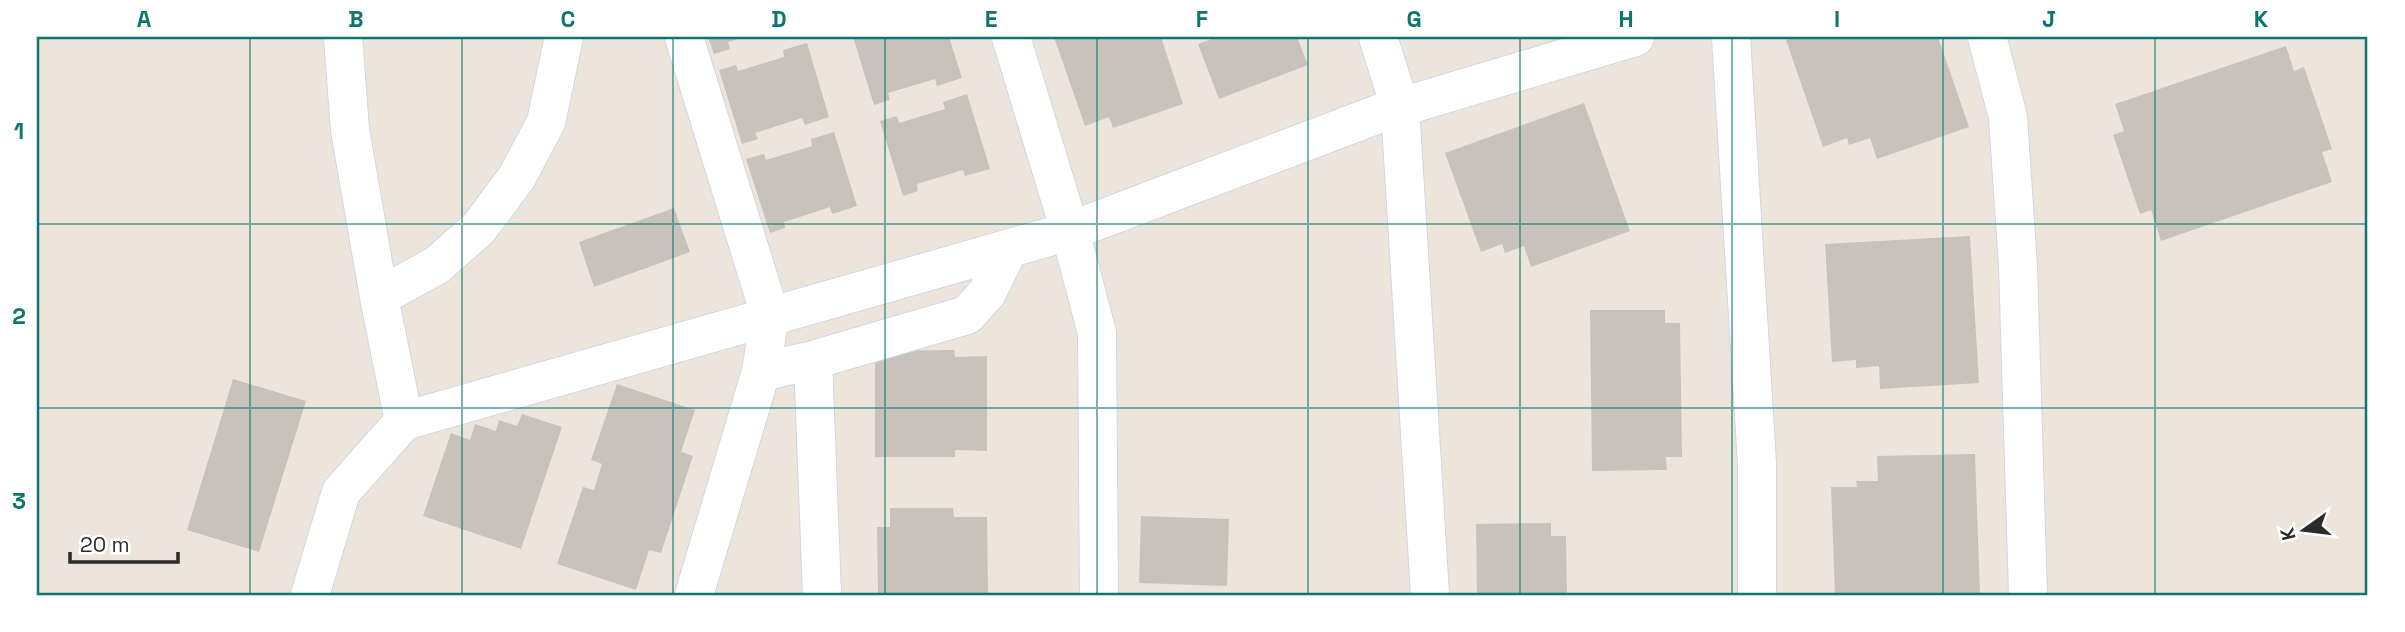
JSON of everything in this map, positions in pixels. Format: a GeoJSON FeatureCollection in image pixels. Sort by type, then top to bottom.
{"type":"FeatureCollection","features":[{"type":"Feature","properties":{"kind":"street"},"geometry":{"type":"LineString","coordinates":[[343,37],[350,130],[404,421]]}},
{"type":"Feature","properties":{"kind":"street"},"geometry":{"type":"LineString","coordinates":[[379,297],[438,265],[479,228],[517,177],[546,122],[564,37]]}},
{"type":"Feature","properties":{"kind":"street"},"geometry":{"type":"LineString","coordinates":[[684,37],[770,315],[761,372],[694,595]]}},
{"type":"Feature","properties":{"kind":"street"},"geometry":{"type":"LineString","coordinates":[[1011,37],[1070,231],[1097,333],[1099,595]]}},
{"type":"Feature","properties":{"kind":"street"},"geometry":{"type":"LineString","coordinates":[[1378,37],[1400,107],[1430,595]]}},
{"type":"Feature","properties":{"kind":"street"},"geometry":{"type":"LineString","coordinates":[[310,595],[341,492],[404,421],[1070,231],[1400,107],[1635,37]]}},
{"type":"Feature","properties":{"kind":"street"},"geometry":{"type":"LineString","coordinates":[[1731,37],[1757,464],[1757,595]]}},
{"type":"Feature","properties":{"kind":"street"},"geometry":{"type":"LineString","coordinates":[[1987,37],[2009,130],[2018,266],[2028,595]]}},
{"type":"Feature","properties":{"kind":"street"},"geometry":{"type":"LineString","coordinates":[[761,372],[813,360],[967,315],[987,293],[1009,248]]}},
{"type":"Feature","properties":{"kind":"street"},"geometry":{"type":"LineString","coordinates":[[813,360],[822,595]]}},
{"type":"Feature","properties":{"kind":"building"},"geometry":{"type":"Polygon","coordinates":[[[708,37],[743,37],[728,42],[730,49],[714,54],[708,37]]]}},
{"type":"Feature","properties":{"kind":"building"},"geometry":{"type":"Polygon","coordinates":[[[853,37],[949,37],[962,78],[937,86],[935,79],[888,93],[890,100],[874,105],[853,37]]]}},
{"type":"Feature","properties":{"kind":"building"},"geometry":{"type":"Polygon","coordinates":[[[1054,37],[1161,37],[1183,104],[1113,128],[1109,117],[1085,126],[1054,37]]]}},
{"type":"Feature","properties":{"kind":"building"},"geometry":{"type":"Polygon","coordinates":[[[1217,37],[1297,37],[1308,65],[1219,99],[1198,44],[1217,37]]]}},
{"type":"Feature","properties":{"kind":"building"},"geometry":{"type":"Polygon","coordinates":[[[1796,37],[1938,37],[1969,127],[1877,159],[1870,138],[1849,145],[1847,138],[1823,147],[1786,40],[1796,37]]]}},
{"type":"Feature","properties":{"kind":"building"},"geometry":{"type":"Polygon","coordinates":[[[807,43],[829,117],[805,125],[802,118],[755,133],[758,139],[742,144],[719,70],[736,65],[738,71],[784,57],[783,50],[807,43]]]}},
{"type":"Feature","properties":{"kind":"building"},"geometry":{"type":"Polygon","coordinates":[[[2286,46],[2294,71],[2304,67],[2332,149],[2322,152],[2332,182],[2161,241],[2151,210],[2140,214],[2113,135],[2124,131],[2115,104],[2286,46]]]}},
{"type":"Feature","properties":{"kind":"building"},"geometry":{"type":"Polygon","coordinates":[[[967,94],[990,169],[965,176],[963,170],[917,184],[918,191],[903,196],[880,121],[897,116],[899,123],[945,109],[943,102],[967,94]]]}},
{"type":"Feature","properties":{"kind":"building"},"geometry":{"type":"Polygon","coordinates":[[[1584,103],[1630,231],[1531,267],[1524,246],[1505,253],[1502,244],[1481,252],[1445,153],[1584,103]]]}},
{"type":"Feature","properties":{"kind":"building"},"geometry":{"type":"Polygon","coordinates":[[[834,132],[857,206],[832,214],[830,207],[784,222],[785,228],[770,233],[746,159],[764,154],[766,160],[812,146],[811,139],[834,132]]]}},
{"type":"Feature","properties":{"kind":"building"},"geometry":{"type":"Polygon","coordinates":[[[674,208],[690,252],[594,287],[579,242],[674,208]]]}},
{"type":"Feature","properties":{"kind":"building"},"geometry":{"type":"Polygon","coordinates":[[[1970,236],[1979,383],[1880,389],[1879,366],[1856,368],[1856,360],[1832,362],[1825,244],[1970,236]]]}},
{"type":"Feature","properties":{"kind":"building"},"geometry":{"type":"Polygon","coordinates":[[[1590,310],[1665,310],[1665,323],[1680,323],[1682,457],[1666,457],[1667,470],[1592,471],[1590,310]]]}},
{"type":"Feature","properties":{"kind":"building"},"geometry":{"type":"Polygon","coordinates":[[[954,350],[955,357],[987,356],[987,451],[955,450],[955,457],[875,457],[875,351],[954,350]]]}},
{"type":"Feature","properties":{"kind":"building"},"geometry":{"type":"Polygon","coordinates":[[[233,379],[306,401],[259,552],[187,530],[233,379]]]}},
{"type":"Feature","properties":{"kind":"building"},"geometry":{"type":"Polygon","coordinates":[[[617,384],[695,410],[681,452],[693,456],[661,553],[649,550],[636,590],[557,564],[583,487],[594,490],[602,464],[591,460],[617,384]]]}},
{"type":"Feature","properties":{"kind":"building"},"geometry":{"type":"Polygon","coordinates":[[[522,414],[562,427],[521,549],[423,516],[451,433],[470,440],[475,424],[496,431],[499,420],[517,426],[522,414]]]}},
{"type":"Feature","properties":{"kind":"building"},"geometry":{"type":"Polygon","coordinates":[[[1975,454],[1980,595],[1835,595],[1831,487],[1857,487],[1856,481],[1878,481],[1877,456],[1975,454]]]}},
{"type":"Feature","properties":{"kind":"building"},"geometry":{"type":"Polygon","coordinates":[[[890,508],[953,508],[954,517],[987,517],[988,595],[878,593],[877,527],[890,527],[890,508]]]}},
{"type":"Feature","properties":{"kind":"building"},"geometry":{"type":"Polygon","coordinates":[[[1141,516],[1229,519],[1227,586],[1139,583],[1141,516]]]}},
{"type":"Feature","properties":{"kind":"building"},"geometry":{"type":"Polygon","coordinates":[[[1551,523],[1551,536],[1566,536],[1567,595],[1477,595],[1476,524],[1551,523]]]}}]}
